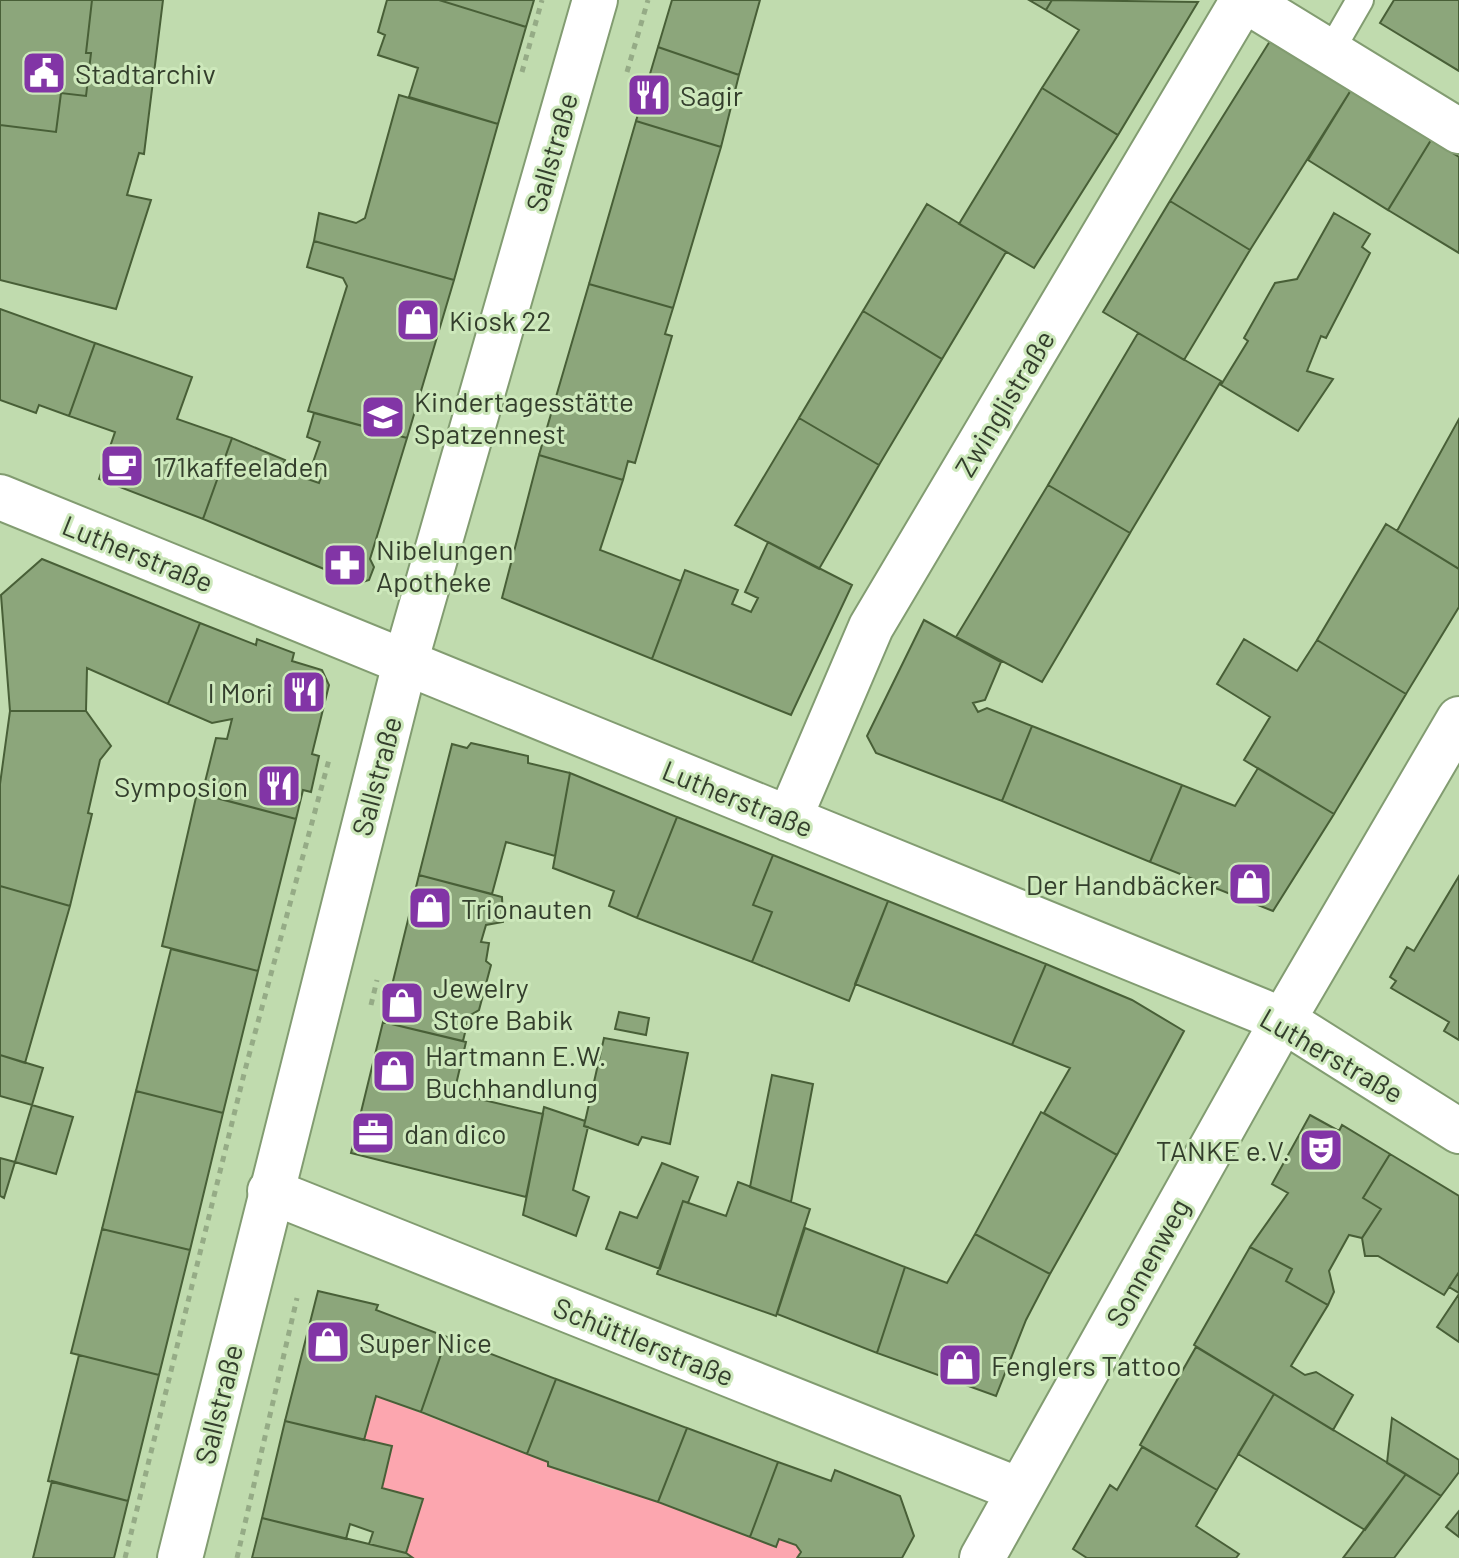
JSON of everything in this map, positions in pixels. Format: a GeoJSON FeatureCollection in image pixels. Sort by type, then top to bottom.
{"type":"FeatureCollection","features":[{"type":"Feature","properties":{"kind":"street","name":"Sallstraße"},"geometry":{"type":"LineString","coordinates":[[180,1558],[405,663],[595,0]]}},
{"type":"Feature","properties":{"kind":"street"},"geometry":{"type":"LineString","coordinates":[[1244,0],[1459,131]]}},
{"type":"Feature","properties":{"kind":"street","name":"Zwinglistraße"},"geometry":{"type":"LineString","coordinates":[[789,819],[871,627],[1244,0]]}},
{"type":"Feature","properties":{"kind":"street","name":"Lutherstraße"},"geometry":{"type":"LineString","coordinates":[[0,497],[1283,1020],[1459,1131]]}},
{"type":"Feature","properties":{"kind":"street","name":"Sonnenweg"},"geometry":{"type":"LineString","coordinates":[[982,1558],[1283,1020],[1459,719]]}},
{"type":"Feature","properties":{"kind":"street","name":"Schüttlerstraße"},"geometry":{"type":"LineString","coordinates":[[270,1191],[1019,1490]]}},
{"type":"Feature","properties":{"kind":"lane"},"geometry":{"type":"LineString","coordinates":[[1330,52],[1360,0]]}},
{"type":"Feature","properties":{"kind":"path"},"geometry":{"type":"LineString","coordinates":[[623,85],[648,0]]}},
{"type":"Feature","properties":{"kind":"path"},"geometry":{"type":"LineString","coordinates":[[370,1008],[378,978]]}},
{"type":"Feature","properties":{"kind":"path"},"geometry":{"type":"LineString","coordinates":[[237,1558],[300,1287]]}},
{"type":"Feature","properties":{"kind":"shaded area"},"geometry":{"type":"Polygon","coordinates":[[[376,1396],[548,1462],[549,1467],[614,1490],[616,1487],[775,1546],[779,1539],[796,1545],[801,1552],[797,1558],[413,1558],[406,1553],[423,1500],[382,1488],[392,1446],[364,1440],[376,1396]]]}},
{"type":"Feature","properties":{"kind":"building","name":"Stadtarchiv"},"geometry":{"type":"Polygon","coordinates":[[[0,0],[92,0],[86,53],[91,53],[86,96],[61,93],[56,132],[0,125],[0,0]]]}},
{"type":"Feature","properties":{"kind":"building"},"geometry":{"type":"Polygon","coordinates":[[[92,0],[163,0],[144,154],[139,153],[127,195],[151,200],[116,309],[0,280],[0,125],[56,132],[61,93],[86,96],[91,53],[86,53],[92,0]]]}},
{"type":"Feature","properties":{"kind":"building"},"geometry":{"type":"Polygon","coordinates":[[[387,0],[439,0],[526,27],[498,124],[409,97],[418,68],[378,55],[385,35],[378,32],[387,0]]]}},
{"type":"Feature","properties":{"kind":"building"},"geometry":{"type":"Polygon","coordinates":[[[439,0],[534,0],[526,27],[439,0]]]}},
{"type":"Feature","properties":{"kind":"building"},"geometry":{"type":"Polygon","coordinates":[[[672,0],[760,0],[739,75],[658,47],[672,0]]]}},
{"type":"Feature","properties":{"kind":"building"},"geometry":{"type":"Polygon","coordinates":[[[1029,0],[1052,0],[1046,10],[1029,0]]]}},
{"type":"Feature","properties":{"kind":"building"},"geometry":{"type":"Polygon","coordinates":[[[1052,0],[1198,2],[1118,135],[1042,88],[1079,30],[1046,10],[1052,0]]]}},
{"type":"Feature","properties":{"kind":"building"},"geometry":{"type":"Polygon","coordinates":[[[1394,0],[1459,0],[1459,71],[1380,23],[1394,0]]]}},
{"type":"Feature","properties":{"kind":"building"},"geometry":{"type":"Polygon","coordinates":[[[1270,41],[1351,90],[1250,250],[1170,201],[1270,41]]]}},
{"type":"Feature","properties":{"kind":"building"},"geometry":{"type":"Polygon","coordinates":[[[658,47],[739,75],[721,147],[636,121],[658,47]]]}},
{"type":"Feature","properties":{"kind":"building"},"geometry":{"type":"Polygon","coordinates":[[[1042,88],[1118,135],[1034,268],[959,224],[1042,88]]]}},
{"type":"Feature","properties":{"kind":"building"},"geometry":{"type":"Polygon","coordinates":[[[1351,90],[1431,140],[1388,210],[1308,160],[1351,90]]]}},
{"type":"Feature","properties":{"kind":"building"},"geometry":{"type":"Polygon","coordinates":[[[399,95],[498,124],[454,280],[314,241],[319,213],[356,223],[365,218],[399,95]]]}},
{"type":"Feature","properties":{"kind":"building"},"geometry":{"type":"Polygon","coordinates":[[[636,121],[721,147],[673,308],[589,284],[636,121]]]}},
{"type":"Feature","properties":{"kind":"building"},"geometry":{"type":"Polygon","coordinates":[[[1431,140],[1459,157],[1459,253],[1388,210],[1431,140]]]}},
{"type":"Feature","properties":{"kind":"building"},"geometry":{"type":"Polygon","coordinates":[[[1170,201],[1250,250],[1184,360],[1103,312],[1170,201]]]}},
{"type":"Feature","properties":{"kind":"building"},"geometry":{"type":"Polygon","coordinates":[[[927,204],[1006,252],[942,359],[863,311],[927,204]]]}},
{"type":"Feature","properties":{"kind":"building"},"geometry":{"type":"Polygon","coordinates":[[[1334,213],[1370,234],[1362,247],[1370,253],[1326,338],[1321,336],[1307,371],[1333,379],[1298,431],[1221,385],[1248,341],[1244,338],[1275,283],[1297,279],[1334,213]]]}},
{"type":"Feature","properties":{"kind":"building"},"geometry":{"type":"Polygon","coordinates":[[[314,241],[454,280],[407,438],[308,411],[347,286],[343,278],[307,267],[314,241]]]}},
{"type":"Feature","properties":{"kind":"building"},"geometry":{"type":"Polygon","coordinates":[[[589,284],[673,308],[665,334],[672,336],[635,463],[628,461],[623,480],[539,455],[589,284]]]}},
{"type":"Feature","properties":{"kind":"building"},"geometry":{"type":"Polygon","coordinates":[[[0,309],[95,343],[69,416],[39,405],[36,413],[0,400],[0,309]]]}},
{"type":"Feature","properties":{"kind":"building"},"geometry":{"type":"Polygon","coordinates":[[[863,311],[942,359],[879,465],[799,418],[863,311]]]}},
{"type":"Feature","properties":{"kind":"building"},"geometry":{"type":"Polygon","coordinates":[[[1138,333],[1221,381],[1130,533],[1048,485],[1138,333]]]}},
{"type":"Feature","properties":{"kind":"building"},"geometry":{"type":"Polygon","coordinates":[[[95,343],[192,377],[177,419],[232,438],[203,519],[99,479],[115,432],[69,416],[95,343]]]}},
{"type":"Feature","properties":{"kind":"building"},"geometry":{"type":"Polygon","coordinates":[[[314,413],[407,438],[370,559],[374,567],[369,580],[354,585],[341,576],[203,519],[232,438],[285,460],[281,470],[319,483],[324,469],[312,465],[320,442],[307,437],[314,413]]]}},
{"type":"Feature","properties":{"kind":"building"},"geometry":{"type":"Polygon","coordinates":[[[799,418],[879,465],[819,569],[735,525],[799,418]]]}},
{"type":"Feature","properties":{"kind":"building"},"geometry":{"type":"Polygon","coordinates":[[[1459,419],[1459,569],[1397,531],[1459,419]]]}},
{"type":"Feature","properties":{"kind":"building"},"geometry":{"type":"Polygon","coordinates":[[[539,455],[623,480],[600,550],[681,581],[652,659],[502,598],[539,455]]]}},
{"type":"Feature","properties":{"kind":"building"},"geometry":{"type":"Polygon","coordinates":[[[1048,485],[1130,533],[1042,682],[956,637],[1048,485]]]}},
{"type":"Feature","properties":{"kind":"building"},"geometry":{"type":"Polygon","coordinates":[[[1386,524],[1459,569],[1459,607],[1406,694],[1317,640],[1386,524]]]}},
{"type":"Feature","properties":{"kind":"building"},"geometry":{"type":"Polygon","coordinates":[[[768,542],[852,585],[791,715],[652,659],[685,570],[738,590],[732,604],[751,612],[758,598],[745,592],[768,542]]]}},
{"type":"Feature","properties":{"kind":"building"},"geometry":{"type":"Polygon","coordinates":[[[42,559],[200,623],[168,704],[87,668],[86,711],[10,711],[1,595],[42,559]]]}},
{"type":"Feature","properties":{"kind":"building"},"geometry":{"type":"Polygon","coordinates":[[[924,620],[1001,662],[985,700],[973,703],[978,712],[987,708],[1032,726],[1002,801],[876,753],[867,736],[924,620]]]}},
{"type":"Feature","properties":{"kind":"building"},"geometry":{"type":"Polygon","coordinates":[[[200,623],[256,645],[257,639],[294,653],[292,661],[322,670],[329,685],[312,754],[319,756],[311,792],[303,790],[296,819],[202,794],[216,738],[227,739],[232,719],[212,723],[168,704],[200,623]]]}},
{"type":"Feature","properties":{"kind":"building"},"geometry":{"type":"Polygon","coordinates":[[[1244,639],[1297,671],[1317,640],[1406,694],[1334,814],[1244,760],[1270,717],[1217,684],[1244,639]]]}},
{"type":"Feature","properties":{"kind":"building"},"geometry":{"type":"Polygon","coordinates":[[[10,711],[86,711],[111,746],[100,760],[88,813],[92,814],[70,906],[0,886],[0,784],[10,711]]]}},
{"type":"Feature","properties":{"kind":"building"},"geometry":{"type":"Polygon","coordinates":[[[1032,726],[1182,785],[1150,862],[1002,801],[1032,726]]]}},
{"type":"Feature","properties":{"kind":"building"},"geometry":{"type":"Polygon","coordinates":[[[471,743],[528,756],[528,763],[570,773],[555,856],[506,842],[492,894],[419,875],[452,744],[467,748],[471,743]]]}},
{"type":"Feature","properties":{"kind":"building"},"geometry":{"type":"Polygon","coordinates":[[[1258,768],[1334,814],[1273,911],[1150,862],[1182,785],[1235,806],[1258,768]]]}},
{"type":"Feature","properties":{"kind":"building"},"geometry":{"type":"Polygon","coordinates":[[[570,773],[677,817],[637,918],[609,906],[614,891],[553,868],[570,773]]]}},
{"type":"Feature","properties":{"kind":"building"},"geometry":{"type":"Polygon","coordinates":[[[197,793],[296,819],[258,971],[162,946],[197,793]]]}},
{"type":"Feature","properties":{"kind":"building"},"geometry":{"type":"Polygon","coordinates":[[[677,817],[773,855],[753,905],[772,912],[752,962],[637,918],[677,817]]]}},
{"type":"Feature","properties":{"kind":"building"},"geometry":{"type":"Polygon","coordinates":[[[773,855],[888,901],[849,1001],[752,962],[772,912],[753,905],[773,855]]]}},
{"type":"Feature","properties":{"kind":"building"},"geometry":{"type":"Polygon","coordinates":[[[419,875],[502,897],[503,922],[486,925],[481,942],[489,943],[486,961],[491,965],[479,1010],[469,1016],[463,1041],[383,1022],[419,875]]]}},
{"type":"Feature","properties":{"kind":"building"},"geometry":{"type":"Polygon","coordinates":[[[1459,876],[1459,1040],[1444,1031],[1449,1022],[1391,988],[1396,981],[1390,977],[1407,947],[1414,951],[1459,876]]]}},
{"type":"Feature","properties":{"kind":"building"},"geometry":{"type":"Polygon","coordinates":[[[0,886],[70,906],[25,1063],[0,1055],[0,886]]]}},
{"type":"Feature","properties":{"kind":"building"},"geometry":{"type":"Polygon","coordinates":[[[888,901],[1046,964],[1012,1045],[855,984],[888,901]]]}},
{"type":"Feature","properties":{"kind":"building"},"geometry":{"type":"Polygon","coordinates":[[[171,949],[258,971],[223,1113],[136,1091],[171,949]]]}},
{"type":"Feature","properties":{"kind":"building"},"geometry":{"type":"Polygon","coordinates":[[[1046,964],[1132,1000],[1184,1031],[1117,1155],[1044,1113],[1070,1068],[1012,1045],[1046,964]]]}},
{"type":"Feature","properties":{"kind":"building"},"geometry":{"type":"Polygon","coordinates":[[[619,1012],[649,1018],[646,1035],[615,1029],[619,1012]]]}},
{"type":"Feature","properties":{"kind":"building"},"geometry":{"type":"Polygon","coordinates":[[[383,1022],[466,1042],[454,1093],[543,1114],[526,1197],[351,1153],[383,1022]]]}},
{"type":"Feature","properties":{"kind":"building"},"geometry":{"type":"Polygon","coordinates":[[[604,1038],[688,1053],[670,1144],[642,1137],[638,1145],[584,1126],[604,1038]]]}},
{"type":"Feature","properties":{"kind":"building"},"geometry":{"type":"Polygon","coordinates":[[[0,1055],[43,1068],[32,1105],[0,1096],[0,1055]]]}},
{"type":"Feature","properties":{"kind":"building"},"geometry":{"type":"Polygon","coordinates":[[[772,1075],[813,1084],[791,1202],[750,1187],[772,1075]]]}},
{"type":"Feature","properties":{"kind":"building"},"geometry":{"type":"Polygon","coordinates":[[[136,1091],[223,1113],[190,1250],[102,1229],[136,1091]]]}},
{"type":"Feature","properties":{"kind":"building"},"geometry":{"type":"Polygon","coordinates":[[[32,1105],[73,1117],[56,1174],[15,1162],[32,1105]]]}},
{"type":"Feature","properties":{"kind":"building"},"geometry":{"type":"Polygon","coordinates":[[[544,1107],[585,1121],[584,1126],[588,1127],[573,1190],[589,1197],[576,1236],[523,1215],[544,1107]]]}},
{"type":"Feature","properties":{"kind":"building"},"geometry":{"type":"Polygon","coordinates":[[[1041,1112],[1117,1155],[1050,1274],[975,1234],[1041,1112]]]}},
{"type":"Feature","properties":{"kind":"building"},"geometry":{"type":"Polygon","coordinates":[[[1310,1115],[1339,1131],[1342,1125],[1390,1154],[1363,1198],[1381,1209],[1362,1238],[1349,1235],[1329,1271],[1334,1292],[1328,1305],[1286,1281],[1292,1269],[1250,1247],[1288,1193],[1272,1184],[1310,1115]]]}},
{"type":"Feature","properties":{"kind":"building"},"geometry":{"type":"Polygon","coordinates":[[[1390,1154],[1459,1196],[1459,1272],[1444,1295],[1378,1256],[1365,1256],[1362,1238],[1381,1209],[1363,1198],[1390,1154]]]}},
{"type":"Feature","properties":{"kind":"building"},"geometry":{"type":"Polygon","coordinates":[[[0,1158],[15,1162],[4,1198],[0,1196],[0,1158]]]}},
{"type":"Feature","properties":{"kind":"building"},"geometry":{"type":"Polygon","coordinates":[[[662,1163],[698,1177],[688,1203],[683,1201],[660,1269],[606,1249],[620,1212],[637,1218],[662,1163]]]}},
{"type":"Feature","properties":{"kind":"building"},"geometry":{"type":"Polygon","coordinates":[[[738,1182],[810,1209],[776,1316],[657,1274],[683,1201],[726,1216],[738,1182]]]}},
{"type":"Feature","properties":{"kind":"building"},"geometry":{"type":"Polygon","coordinates":[[[805,1228],[905,1267],[877,1353],[777,1314],[805,1228]]]}},
{"type":"Feature","properties":{"kind":"building"},"geometry":{"type":"Polygon","coordinates":[[[102,1229],[190,1250],[159,1375],[71,1353],[102,1229]]]}},
{"type":"Feature","properties":{"kind":"building"},"geometry":{"type":"Polygon","coordinates":[[[975,1234],[1050,1274],[1026,1320],[996,1396],[877,1353],[905,1267],[947,1283],[975,1234]]]}},
{"type":"Feature","properties":{"kind":"building"},"geometry":{"type":"Polygon","coordinates":[[[1250,1247],[1292,1269],[1286,1281],[1328,1305],[1291,1366],[1305,1375],[1316,1372],[1353,1395],[1333,1430],[1194,1345],[1250,1247]]]}},
{"type":"Feature","properties":{"kind":"building"},"geometry":{"type":"Polygon","coordinates":[[[1459,1272],[1459,1293],[1449,1287],[1459,1272]]]}},
{"type":"Feature","properties":{"kind":"building"},"geometry":{"type":"Polygon","coordinates":[[[318,1291],[378,1305],[376,1310],[447,1337],[421,1412],[376,1396],[364,1440],[285,1421],[318,1291]]]}},
{"type":"Feature","properties":{"kind":"building"},"geometry":{"type":"Polygon","coordinates":[[[1459,1294],[1459,1342],[1437,1327],[1459,1294]]]}},
{"type":"Feature","properties":{"kind":"building"},"geometry":{"type":"Polygon","coordinates":[[[447,1337],[556,1379],[527,1454],[421,1412],[447,1337]]]}},
{"type":"Feature","properties":{"kind":"building"},"geometry":{"type":"Polygon","coordinates":[[[1196,1347],[1274,1394],[1217,1490],[1140,1445],[1196,1347]]]}},
{"type":"Feature","properties":{"kind":"building"},"geometry":{"type":"Polygon","coordinates":[[[79,1355],[159,1375],[128,1501],[48,1481],[79,1355]]]}},
{"type":"Feature","properties":{"kind":"building"},"geometry":{"type":"Polygon","coordinates":[[[556,1379],[687,1428],[658,1502],[548,1466],[548,1462],[527,1454],[556,1379]]]}},
{"type":"Feature","properties":{"kind":"building"},"geometry":{"type":"Polygon","coordinates":[[[1274,1394],[1406,1474],[1365,1530],[1238,1454],[1274,1394]]]}},
{"type":"Feature","properties":{"kind":"building"},"geometry":{"type":"Polygon","coordinates":[[[1392,1418],[1459,1460],[1459,1472],[1441,1496],[1387,1463],[1392,1418]]]}},
{"type":"Feature","properties":{"kind":"building"},"geometry":{"type":"Polygon","coordinates":[[[285,1421],[392,1446],[382,1488],[423,1499],[406,1553],[369,1544],[373,1532],[350,1524],[346,1539],[262,1518],[285,1421]]]}},
{"type":"Feature","properties":{"kind":"building"},"geometry":{"type":"Polygon","coordinates":[[[687,1428],[778,1462],[750,1537],[658,1502],[687,1428]]]}},
{"type":"Feature","properties":{"kind":"building"},"geometry":{"type":"Polygon","coordinates":[[[1142,1447],[1217,1490],[1196,1526],[1239,1554],[1236,1558],[1087,1558],[1073,1549],[1110,1485],[1117,1490],[1142,1447]]]}},
{"type":"Feature","properties":{"kind":"building"},"geometry":{"type":"Polygon","coordinates":[[[778,1462],[831,1481],[835,1470],[900,1496],[914,1536],[902,1558],[797,1558],[801,1552],[796,1545],[779,1539],[776,1547],[750,1537],[778,1462]]]}},
{"type":"Feature","properties":{"kind":"building"},"geometry":{"type":"Polygon","coordinates":[[[1406,1474],[1441,1496],[1394,1558],[1343,1558],[1406,1474]]]}},
{"type":"Feature","properties":{"kind":"building"},"geometry":{"type":"Polygon","coordinates":[[[52,1481],[128,1501],[114,1558],[33,1558],[52,1481]]]}},
{"type":"Feature","properties":{"kind":"building"},"geometry":{"type":"Polygon","coordinates":[[[1459,1511],[1459,1537],[1446,1527],[1459,1511]]]}},
{"type":"Feature","properties":{"kind":"building"},"geometry":{"type":"Polygon","coordinates":[[[262,1518],[406,1553],[413,1558],[252,1558],[262,1518]]]}},
{"type":"Feature","properties":{"kind":"place","name":"Stadtarchiv"},"geometry":{"type":"Point","coordinates":[44,73]}},
{"type":"Feature","properties":{"kind":"place","name":"Sagir"},"geometry":{"type":"Point","coordinates":[649,95]}},
{"type":"Feature","properties":{"kind":"place","name":"Kiosk 22"},"geometry":{"type":"Point","coordinates":[418,320]}},
{"type":"Feature","properties":{"kind":"place","name":"Kindertagesstätte Spatzennest"},"geometry":{"type":"Point","coordinates":[383,417]}},
{"type":"Feature","properties":{"kind":"place","name":"171kaffeeladen"},"geometry":{"type":"Point","coordinates":[122,466]}},
{"type":"Feature","properties":{"kind":"place","name":"Nibelungen Apotheke"},"geometry":{"type":"Point","coordinates":[345,565]}},
{"type":"Feature","properties":{"kind":"place","name":"I Mori"},"geometry":{"type":"Point","coordinates":[304,692]}},
{"type":"Feature","properties":{"kind":"place","name":"Symposion"},"geometry":{"type":"Point","coordinates":[279,786]}},
{"type":"Feature","properties":{"kind":"place","name":"Der Handbäcker"},"geometry":{"type":"Point","coordinates":[1250,884]}},
{"type":"Feature","properties":{"kind":"place","name":"Trionauten"},"geometry":{"type":"Point","coordinates":[430,908]}},
{"type":"Feature","properties":{"kind":"place","name":"Jewelry Store Babik"},"geometry":{"type":"Point","coordinates":[402,1003]}},
{"type":"Feature","properties":{"kind":"place","name":"Hartmann E.W. Buchhandlung"},"geometry":{"type":"Point","coordinates":[394,1071]}},
{"type":"Feature","properties":{"kind":"place","name":"dan dico"},"geometry":{"type":"Point","coordinates":[373,1133]}},
{"type":"Feature","properties":{"kind":"place","name":"TANKE e.V."},"geometry":{"type":"Point","coordinates":[1321,1150]}},
{"type":"Feature","properties":{"kind":"place","name":"Super Nice"},"geometry":{"type":"Point","coordinates":[328,1342]}},
{"type":"Feature","properties":{"kind":"place","name":"Fenglers Tattoo"},"geometry":{"type":"Point","coordinates":[960,1365]}}]}
